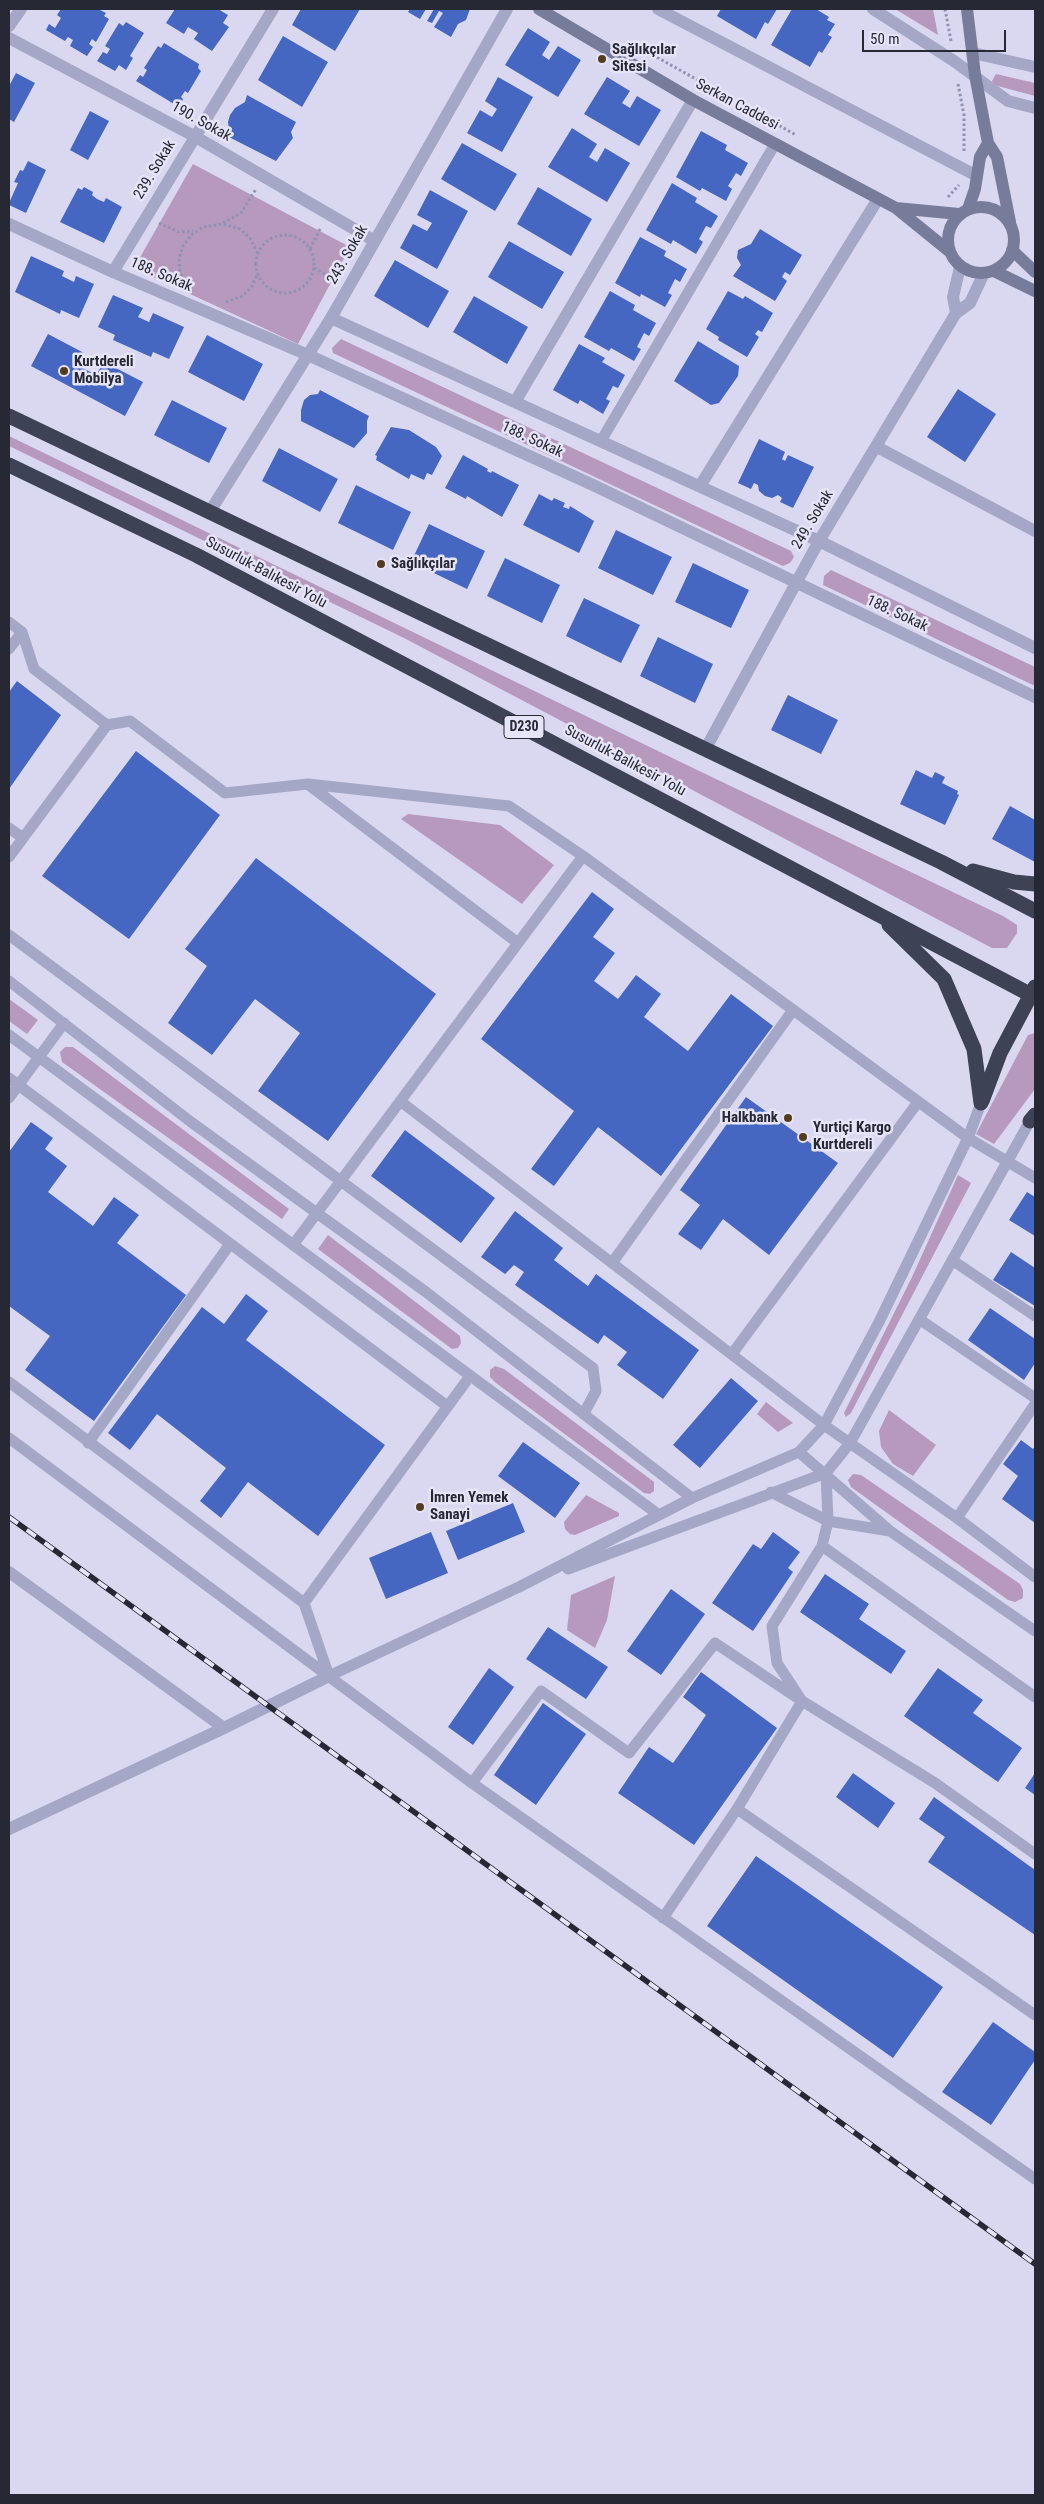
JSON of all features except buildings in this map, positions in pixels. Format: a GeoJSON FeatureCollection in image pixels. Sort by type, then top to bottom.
{"type":"FeatureCollection","features":[{"type":"Feature","properties":{"kind":"highway","name":"Susurluk-Balıkesir Yolu"},"geometry":{"type":"LineString","coordinates":[[9,416],[209,513],[706,748],[941,862],[1035,911]]}},
{"type":"Feature","properties":{"kind":"highway","name":"Susurluk-Balıkesir Yolu"},"geometry":{"type":"LineString","coordinates":[[9,465],[196,555],[1034,993]]}},
{"type":"Feature","properties":{"kind":"highway"},"geometry":{"type":"LineString","coordinates":[[941,862],[1014,882],[1035,884]]}},
{"type":"Feature","properties":{"kind":"highway"},"geometry":{"type":"LineString","coordinates":[[876,912],[944,979],[974,1049],[981,1103]]}},
{"type":"Feature","properties":{"kind":"highway"},"geometry":{"type":"LineString","coordinates":[[981,1103],[1000,1052],[1034,993]]}},
{"type":"Feature","properties":{"kind":"main road","name":"Serkan Caddesi"},"geometry":{"type":"LineString","coordinates":[[539,9],[693,100],[896,208],[949,251]]}},
{"type":"Feature","properties":{"kind":"main road"},"geometry":{"type":"LineString","coordinates":[[968,9],[975,75],[988,143],[996,157],[1014,235],[1012,250],[1003,265],[989,272],[971,273],[960,267],[949,251],[948,231],[972,199],[980,157],[988,143]]}},
{"type":"Feature","properties":{"kind":"main road"},"geometry":{"type":"LineString","coordinates":[[963,212],[977,206],[996,210],[1010,224]]}},
{"type":"Feature","properties":{"kind":"main road","name":"Serkan Caddesi"},"geometry":{"type":"LineString","coordinates":[[896,208],[963,212]]}},
{"type":"Feature","properties":{"kind":"main road"},"geometry":{"type":"LineString","coordinates":[[1012,250],[1035,272]]}},
{"type":"Feature","properties":{"kind":"main road"},"geometry":{"type":"LineString","coordinates":[[989,272],[1035,291]]}},
{"type":"Feature","properties":{"kind":"street"},"geometry":{"type":"LineString","coordinates":[[9,26],[21,9]]}},
{"type":"Feature","properties":{"kind":"street","name":"239. Sokak"},"geometry":{"type":"LineString","coordinates":[[113,272],[273,9]]}},
{"type":"Feature","properties":{"kind":"street","name":"243. Sokak"},"geometry":{"type":"LineString","coordinates":[[209,513],[331,318],[507,9]]}},
{"type":"Feature","properties":{"kind":"street"},"geometry":{"type":"LineString","coordinates":[[658,9],[977,176]]}},
{"type":"Feature","properties":{"kind":"street"},"geometry":{"type":"LineString","coordinates":[[873,9],[975,75],[1008,101],[1035,108]]}},
{"type":"Feature","properties":{"kind":"street","name":"190. Sokak"},"geometry":{"type":"LineString","coordinates":[[9,38],[194,136],[375,241]]}},
{"type":"Feature","properties":{"kind":"street"},"geometry":{"type":"LineString","coordinates":[[973,53],[1035,67]]}},
{"type":"Feature","properties":{"kind":"street"},"geometry":{"type":"LineString","coordinates":[[515,402],[693,100]]}},
{"type":"Feature","properties":{"kind":"street"},"geometry":{"type":"LineString","coordinates":[[700,486],[878,199]]}},
{"type":"Feature","properties":{"kind":"street","name":"188. Sokak"},"geometry":{"type":"LineString","coordinates":[[9,224],[593,485],[1035,697]]}},
{"type":"Feature","properties":{"kind":"street"},"geometry":{"type":"LineString","coordinates":[[956,313],[953,297],[960,267]]}},
{"type":"Feature","properties":{"kind":"street","name":"249. Sokak"},"geometry":{"type":"LineString","coordinates":[[706,748],[818,541],[877,447],[956,313],[970,304],[989,272]]}},
{"type":"Feature","properties":{"kind":"street","name":"188. Sokak"},"geometry":{"type":"LineString","coordinates":[[331,318],[818,541],[1035,648]]}},
{"type":"Feature","properties":{"kind":"street"},"geometry":{"type":"LineString","coordinates":[[877,447],[1035,531]]}},
{"type":"Feature","properties":{"kind":"street"},"geometry":{"type":"LineString","coordinates":[[9,1572],[224,1728]]}},
{"type":"Feature","properties":{"kind":"street"},"geometry":{"type":"LineString","coordinates":[[9,1829],[224,1728],[328,1676]]}},
{"type":"Feature","properties":{"kind":"lane"},"geometry":{"type":"LineString","coordinates":[[601,441],[775,144]]}},
{"type":"Feature","properties":{"kind":"lane"},"geometry":{"type":"LineString","coordinates":[[9,622],[22,632],[34,669],[107,725]]}},
{"type":"Feature","properties":{"kind":"lane"},"geometry":{"type":"LineString","coordinates":[[9,649],[22,632]]}},
{"type":"Feature","properties":{"kind":"lane"},"geometry":{"type":"LineString","coordinates":[[9,857],[107,725],[130,721],[225,793],[308,784],[509,806],[583,856],[968,1138],[1035,1178]]}},
{"type":"Feature","properties":{"kind":"lane"},"geometry":{"type":"LineString","coordinates":[[308,784],[518,943]]}},
{"type":"Feature","properties":{"kind":"lane"},"geometry":{"type":"LineString","coordinates":[[9,828],[23,838]]}},
{"type":"Feature","properties":{"kind":"lane"},"geometry":{"type":"LineString","coordinates":[[293,1245],[583,856]]}},
{"type":"Feature","properties":{"kind":"lane"},"geometry":{"type":"LineString","coordinates":[[9,934],[340,1182],[593,1368],[596,1392],[584,1413]]}},
{"type":"Feature","properties":{"kind":"lane"},"geometry":{"type":"LineString","coordinates":[[9,981],[191,1122],[318,1212],[584,1413],[692,1498]]}},
{"type":"Feature","properties":{"kind":"lane"},"geometry":{"type":"LineString","coordinates":[[612,1262],[793,1010]]}},
{"type":"Feature","properties":{"kind":"lane"},"geometry":{"type":"LineString","coordinates":[[9,1098],[13,1082],[39,1057],[64,1023]]}},
{"type":"Feature","properties":{"kind":"lane"},"geometry":{"type":"LineString","coordinates":[[9,1034],[659,1515]]}},
{"type":"Feature","properties":{"kind":"lane"},"geometry":{"type":"LineString","coordinates":[[13,1082],[447,1406]]}},
{"type":"Feature","properties":{"kind":"lane"},"geometry":{"type":"LineString","coordinates":[[400,1101],[824,1425],[957,1518],[1035,1577]]}},
{"type":"Feature","properties":{"kind":"lane"},"geometry":{"type":"LineString","coordinates":[[732,1354],[918,1102]]}},
{"type":"Feature","properties":{"kind":"lane"},"geometry":{"type":"LineString","coordinates":[[328,1676],[520,1587],[692,1498],[799,1452],[824,1425],[879,1322],[968,1138],[981,1103]]}},
{"type":"Feature","properties":{"kind":"lane"},"geometry":{"type":"LineString","coordinates":[[520,1587],[826,1473],[850,1443],[1033,1118]]}},
{"type":"Feature","properties":{"kind":"lane"},"geometry":{"type":"LineString","coordinates":[[88,1443],[230,1244]]}},
{"type":"Feature","properties":{"kind":"lane"},"geometry":{"type":"LineString","coordinates":[[952,1260],[1035,1316]]}},
{"type":"Feature","properties":{"kind":"lane"},"geometry":{"type":"LineString","coordinates":[[919,1319],[1035,1398]]}},
{"type":"Feature","properties":{"kind":"lane"},"geometry":{"type":"LineString","coordinates":[[304,1604],[470,1376]]}},
{"type":"Feature","properties":{"kind":"lane"},"geometry":{"type":"LineString","coordinates":[[9,1382],[304,1604],[328,1676]]}},
{"type":"Feature","properties":{"kind":"lane"},"geometry":{"type":"LineString","coordinates":[[957,1518],[1035,1404]]}},
{"type":"Feature","properties":{"kind":"lane"},"geometry":{"type":"LineString","coordinates":[[9,1438],[472,1783],[1035,2179]]}},
{"type":"Feature","properties":{"kind":"lane"},"geometry":{"type":"LineString","coordinates":[[799,1452],[826,1473],[890,1530],[1034,1628]]}},
{"type":"Feature","properties":{"kind":"lane"},"geometry":{"type":"LineString","coordinates":[[802,1701],[777,1664],[772,1626],[822,1546],[828,1521],[826,1473]]}},
{"type":"Feature","properties":{"kind":"lane"},"geometry":{"type":"LineString","coordinates":[[771,1492],[828,1521],[890,1530]]}},
{"type":"Feature","properties":{"kind":"lane"},"geometry":{"type":"LineString","coordinates":[[822,1546],[1035,1697]]}},
{"type":"Feature","properties":{"kind":"lane"},"geometry":{"type":"LineString","coordinates":[[472,1783],[541,1691],[629,1753],[715,1643],[802,1701],[935,1782],[1035,1854]]}},
{"type":"Feature","properties":{"kind":"lane"},"geometry":{"type":"LineString","coordinates":[[663,1918],[737,1809],[802,1701]]}},
{"type":"Feature","properties":{"kind":"lane"},"geometry":{"type":"LineString","coordinates":[[737,1809],[1035,2015]]}},
{"type":"Feature","properties":{"kind":"path"},"geometry":{"type":"LineString","coordinates":[[146,217],[179,232],[222,224],[232,220],[244,208],[263,176]]}},
{"type":"Feature","properties":{"kind":"path"},"geometry":{"type":"LineString","coordinates":[[310,249],[328,213]]}},
{"type":"Feature","properties":{"kind":"path"},"geometry":{"type":"LineString","coordinates":[[222,224],[240,229],[250,238],[258,254]]}},
{"type":"Feature","properties":{"kind":"path"},"geometry":{"type":"LineString","coordinates":[[190,292],[180,273],[179,259],[183,246],[196,230]]}},
{"type":"Feature","properties":{"kind":"path"},"geometry":{"type":"LineString","coordinates":[[218,303],[231,301],[243,296],[252,286],[258,273],[258,254],[262,246],[278,235],[296,237],[310,249],[314,268],[311,277],[305,285],[288,293],[269,288],[258,273]]}},
{"type":"Feature","properties":{"kind":"path"},"geometry":{"type":"LineString","coordinates":[[314,268],[349,287]]}},
{"type":"Feature","properties":{"kind":"shaded area"},"geometry":{"type":"Polygon","coordinates":[[[895,9],[933,9],[938,35],[895,9]]]}},
{"type":"Feature","properties":{"kind":"shaded area"},"geometry":{"type":"Polygon","coordinates":[[[996,74],[1035,83],[1035,96],[994,85],[992,81],[996,74]]]}},
{"type":"Feature","properties":{"kind":"shaded area"},"geometry":{"type":"Polygon","coordinates":[[[193,164],[350,247],[298,344],[134,268],[193,164]]]}},
{"type":"Feature","properties":{"kind":"shaded area"},"geometry":{"type":"Polygon","coordinates":[[[341,339],[791,551],[794,557],[790,563],[783,566],[333,353],[332,348],[341,339]]]}},
{"type":"Feature","properties":{"kind":"shaded area"},"geometry":{"type":"Polygon","coordinates":[[[9,436],[693,768],[1003,916],[1017,925],[1017,933],[1007,948],[992,948],[404,638],[9,446],[9,436]]]}},
{"type":"Feature","properties":{"kind":"shaded area"},"geometry":{"type":"Polygon","coordinates":[[[831,570],[1035,667],[1035,686],[823,585],[824,576],[831,570]]]}},
{"type":"Feature","properties":{"kind":"shaded area"},"geometry":{"type":"Polygon","coordinates":[[[408,814],[500,825],[554,865],[522,904],[401,819],[408,814]]]}},
{"type":"Feature","properties":{"kind":"shaded area"},"geometry":{"type":"Polygon","coordinates":[[[9,999],[38,1020],[27,1034],[9,1021],[9,999]]]}},
{"type":"Feature","properties":{"kind":"shaded area"},"geometry":{"type":"Polygon","coordinates":[[[1035,1033],[1035,1089],[994,1144],[976,1134],[1028,1035],[1035,1033]]]}},
{"type":"Feature","properties":{"kind":"shaded area"},"geometry":{"type":"Polygon","coordinates":[[[65,1047],[73,1047],[289,1209],[282,1219],[62,1062],[60,1052],[65,1047]]]}},
{"type":"Feature","properties":{"kind":"shaded area"},"geometry":{"type":"Polygon","coordinates":[[[958,1175],[971,1183],[851,1413],[846,1417],[844,1413],[912,1277],[958,1175]]]}},
{"type":"Feature","properties":{"kind":"shaded area"},"geometry":{"type":"Polygon","coordinates":[[[328,1235],[460,1336],[461,1343],[458,1348],[452,1349],[318,1249],[328,1235]]]}},
{"type":"Feature","properties":{"kind":"shaded area"},"geometry":{"type":"Polygon","coordinates":[[[495,1366],[504,1369],[654,1482],[654,1491],[650,1494],[644,1493],[496,1383],[490,1377],[490,1370],[495,1366]]]}},
{"type":"Feature","properties":{"kind":"shaded area"},"geometry":{"type":"Polygon","coordinates":[[[766,1402],[793,1423],[778,1432],[757,1414],[766,1402]]]}},
{"type":"Feature","properties":{"kind":"shaded area"},"geometry":{"type":"Polygon","coordinates":[[[889,1410],[936,1445],[913,1476],[893,1464],[881,1447],[879,1431],[889,1410]]]}},
{"type":"Feature","properties":{"kind":"shaded area"},"geometry":{"type":"Polygon","coordinates":[[[853,1474],[861,1475],[1020,1584],[1023,1590],[1023,1598],[1015,1602],[1008,1600],[851,1487],[848,1480],[853,1474]]]}},
{"type":"Feature","properties":{"kind":"shaded area"},"geometry":{"type":"Polygon","coordinates":[[[586,1495],[619,1513],[619,1516],[575,1535],[570,1534],[565,1529],[564,1522],[586,1495]]]}},
{"type":"Feature","properties":{"kind":"shaded area"},"geometry":{"type":"Polygon","coordinates":[[[615,1576],[607,1620],[595,1648],[567,1630],[571,1595],[615,1576]]]}},
{"type":"Feature","properties":{"kind":"railway"},"geometry":{"type":"LineString","coordinates":[[9,1517],[1035,2264]]}},
{"type":"Feature","properties":{"kind":"place","name":"Sağlıkçılar Sitesi"},"geometry":{"type":"Point","coordinates":[602,59]}},
{"type":"Feature","properties":{"kind":"place","name":"Kurtdereli Mobilya"},"geometry":{"type":"Point","coordinates":[64,371]}},
{"type":"Feature","properties":{"kind":"place","name":"Sağlıkçılar"},"geometry":{"type":"Point","coordinates":[381,564]}},
{"type":"Feature","properties":{"kind":"place","name":"Halkbank"},"geometry":{"type":"Point","coordinates":[788,1118]}},
{"type":"Feature","properties":{"kind":"place","name":"Yurtiçi Kargo Kurtdereli"},"geometry":{"type":"Point","coordinates":[803,1137]}},
{"type":"Feature","properties":{"kind":"place","name":"İmren Yemek Sanayi"},"geometry":{"type":"Point","coordinates":[420,1507]}}]}
